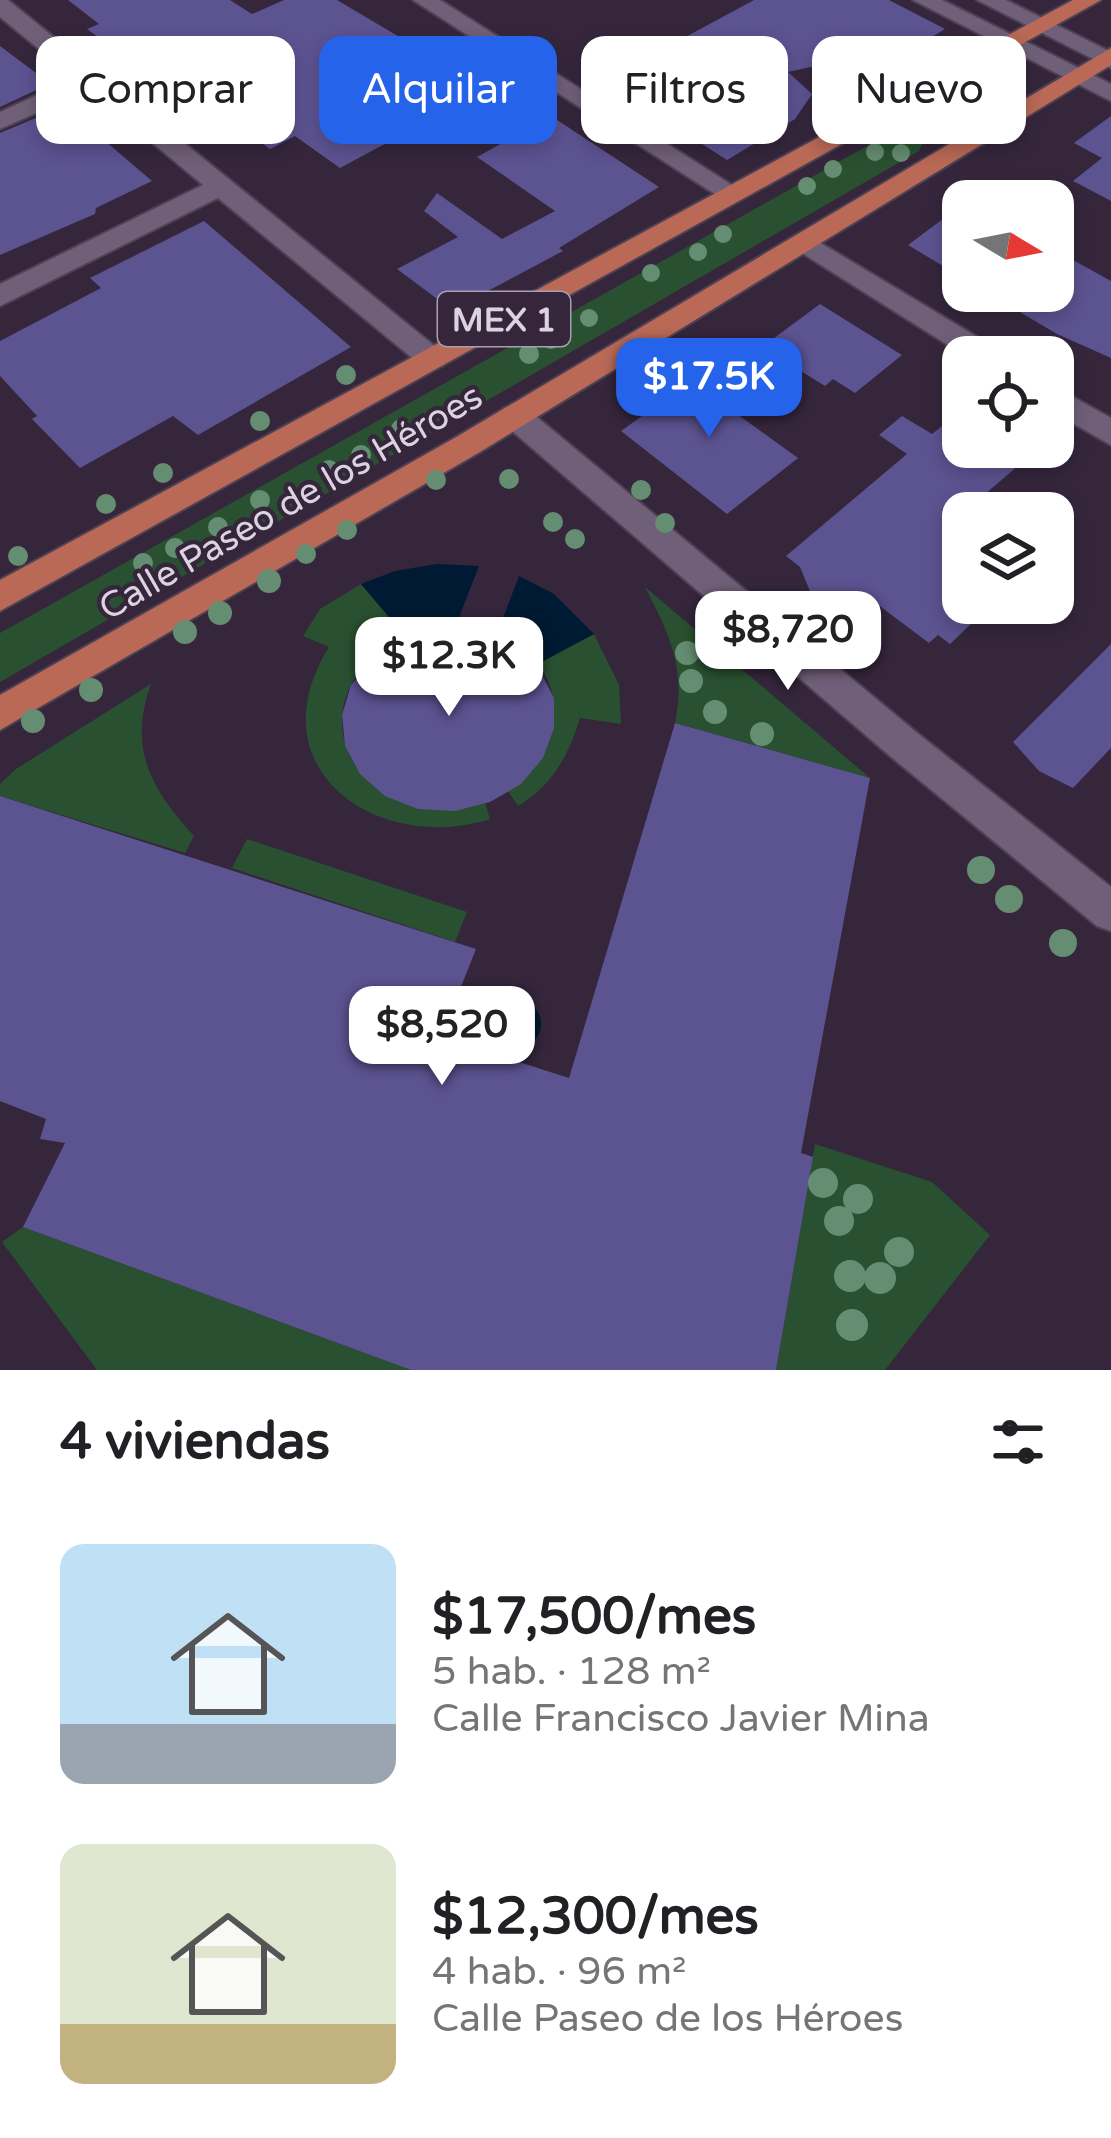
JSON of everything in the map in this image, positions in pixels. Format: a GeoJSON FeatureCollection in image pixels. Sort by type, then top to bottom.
{"type":"FeatureCollection","features":[{"type":"Feature","properties":{"kind":"main road","name":"Calle Paseo de los Héroes"},"geometry":{"type":"LineString","coordinates":[[1023,36],[1090,0]]}},
{"type":"Feature","properties":{"kind":"main road","name":"Calle Paseo de los Héroes"},"geometry":{"type":"LineString","coordinates":[[0,714],[515,416],[1109,58]]}},
{"type":"Feature","properties":{"kind":"main road","name":"Calle Paseo de los Héroes"},"geometry":{"type":"LineString","coordinates":[[0,597],[820,144]]}},
{"type":"Feature","properties":{"kind":"street"},"geometry":{"type":"LineString","coordinates":[[424,0],[730,192]]}},
{"type":"Feature","properties":{"kind":"street"},"geometry":{"type":"LineString","coordinates":[[924,0],[996,36]]}},
{"type":"Feature","properties":{"kind":"street"},"geometry":{"type":"LineString","coordinates":[[988,0],[1109,58]]}},
{"type":"Feature","properties":{"kind":"street"},"geometry":{"type":"LineString","coordinates":[[0,5],[38,36]]}},
{"type":"Feature","properties":{"kind":"street"},"geometry":{"type":"LineString","coordinates":[[1026,51],[1111,94]]}},
{"type":"Feature","properties":{"kind":"street"},"geometry":{"type":"LineString","coordinates":[[0,121],[36,105]]}},
{"type":"Feature","properties":{"kind":"street"},"geometry":{"type":"LineString","coordinates":[[169,144],[432,359]]}},
{"type":"Feature","properties":{"kind":"street"},"geometry":{"type":"LineString","coordinates":[[0,296],[221,186]]}},
{"type":"Feature","properties":{"kind":"street"},"geometry":{"type":"LineString","coordinates":[[804,242],[954,336]]}},
{"type":"Feature","properties":{"kind":"street"},"geometry":{"type":"LineString","coordinates":[[1074,410],[1111,433]]}},
{"type":"Feature","properties":{"kind":"street"},"geometry":{"type":"LineString","coordinates":[[515,416],[903,744],[1111,912]]}},
{"type":"Feature","properties":{"kind":"green space"},"geometry":{"type":"Polygon","coordinates":[[[870,144],[922,144],[919,151],[0,682],[0,633],[870,144]]]}},
{"type":"Feature","properties":{"kind":"green space"},"geometry":{"type":"Polygon","coordinates":[[[361,584],[405,636],[368,663],[347,693],[342,725],[350,756],[370,782],[400,800],[439,808],[485,803],[490,819],[447,827],[406,824],[369,812],[338,792],[317,764],[306,730],[310,690],[329,647],[303,636],[320,609],[361,584]]]}},
{"type":"Feature","properties":{"kind":"green space"},"geometry":{"type":"Polygon","coordinates":[[[645,587],[870,778],[675,723],[674,653],[645,587]]]}},
{"type":"Feature","properties":{"kind":"green space"},"geometry":{"type":"Polygon","coordinates":[[[594,634],[619,685],[621,724],[580,718],[558,768],[518,806],[508,791],[541,746],[553,716],[549,683],[538,663],[594,634]]]}},
{"type":"Feature","properties":{"kind":"green space"},"geometry":{"type":"Polygon","coordinates":[[[151,684],[144,707],[143,748],[155,784],[194,836],[185,853],[0,796],[0,784],[16,769],[151,684]]]}},
{"type":"Feature","properties":{"kind":"green space"},"geometry":{"type":"Polygon","coordinates":[[[247,839],[467,912],[455,942],[232,868],[247,839]]]}},
{"type":"Feature","properties":{"kind":"green space"},"geometry":{"type":"Polygon","coordinates":[[[815,1144],[932,1182],[990,1235],[885,1370],[776,1370],[815,1144]]]}},
{"type":"Feature","properties":{"kind":"green space"},"geometry":{"type":"Polygon","coordinates":[[[23,1227],[411,1370],[97,1370],[2,1242],[23,1227]]]}},
{"type":"Feature","properties":{"kind":"water"},"geometry":{"type":"Polygon","coordinates":[[[437,564],[479,566],[456,625],[405,636],[361,584],[395,571],[437,564]]]}},
{"type":"Feature","properties":{"kind":"water"},"geometry":{"type":"Polygon","coordinates":[[[519,576],[554,594],[594,634],[538,664],[515,641],[497,634],[519,576]]]}},
{"type":"Feature","properties":{"kind":"water"},"geometry":{"type":"Polygon","coordinates":[[[517,1000],[534,1007],[541,1024],[534,1041],[517,1048],[500,1041],[493,1024],[500,1007],[517,1000]]]}},
{"type":"Feature","properties":{"kind":"building"},"geometry":{"type":"Polygon","coordinates":[[[68,0],[230,0],[252,14],[284,0],[337,0],[398,36],[319,36],[319,144],[385,144],[340,168],[295,136],[295,36],[97,36],[87,29],[99,24],[68,0]]]}},
{"type":"Feature","properties":{"kind":"building"},"geometry":{"type":"Polygon","coordinates":[[[754,0],[889,0],[945,29],[934,36],[812,36],[812,67],[788,72],[788,36],[687,36],[754,0]]]}},
{"type":"Feature","properties":{"kind":"building"},"geometry":{"type":"Polygon","coordinates":[[[0,46],[36,73],[36,90],[0,107],[0,46]]]}},
{"type":"Feature","properties":{"kind":"building"},"geometry":{"type":"Polygon","coordinates":[[[788,72],[812,94],[788,123],[788,72]]]}},
{"type":"Feature","properties":{"kind":"building"},"geometry":{"type":"Polygon","coordinates":[[[1111,116],[1111,201],[1074,182],[1102,158],[1074,143],[1111,116]]]}},
{"type":"Feature","properties":{"kind":"building"},"geometry":{"type":"Polygon","coordinates":[[[36,118],[36,144],[109,144],[152,181],[96,208],[95,214],[0,255],[0,133],[36,118]]]}},
{"type":"Feature","properties":{"kind":"building"},"geometry":{"type":"Polygon","coordinates":[[[557,120],[581,136],[581,144],[594,144],[659,187],[559,248],[563,251],[452,310],[397,269],[458,237],[424,211],[437,193],[502,239],[555,211],[477,157],[500,144],[557,144],[557,120]]]}},
{"type":"Feature","properties":{"kind":"building"},"geometry":{"type":"Polygon","coordinates":[[[702,144],[754,144],[727,160],[702,144]]]}},
{"type":"Feature","properties":{"kind":"building"},"geometry":{"type":"Polygon","coordinates":[[[942,220],[942,265],[908,245],[942,220]]]}},
{"type":"Feature","properties":{"kind":"building"},"geometry":{"type":"Polygon","coordinates":[[[204,221],[351,347],[198,435],[173,416],[80,468],[32,419],[37,416],[0,376],[0,341],[101,288],[90,278],[204,221]]]}},
{"type":"Feature","properties":{"kind":"building"},"geometry":{"type":"Polygon","coordinates":[[[1074,261],[1111,281],[1111,358],[1074,342],[1074,336],[1057,334],[1020,312],[1074,312],[1074,261]]]}},
{"type":"Feature","properties":{"kind":"building"},"geometry":{"type":"Polygon","coordinates":[[[820,304],[902,355],[855,393],[833,379],[825,386],[762,347],[820,304]]]}},
{"type":"Feature","properties":{"kind":"building"},"geometry":{"type":"Polygon","coordinates":[[[694,352],[730,377],[708,393],[798,458],[727,514],[621,431],[691,381],[672,368],[694,352]]]}},
{"type":"Feature","properties":{"kind":"building"},"geometry":{"type":"Polygon","coordinates":[[[902,416],[932,434],[942,426],[942,468],[1016,468],[988,492],[942,492],[942,624],[971,624],[950,644],[938,635],[929,643],[869,598],[854,610],[839,598],[819,613],[800,567],[786,556],[907,454],[879,435],[902,416]]]}},
{"type":"Feature","properties":{"kind":"building"},"geometry":{"type":"Polygon","coordinates":[[[456,625],[497,634],[533,658],[554,698],[554,728],[543,758],[521,784],[490,802],[455,811],[418,809],[385,796],[360,774],[345,746],[342,715],[351,685],[387,645],[411,633],[456,625]]]}},
{"type":"Feature","properties":{"kind":"building"},"geometry":{"type":"Polygon","coordinates":[[[1111,644],[1111,748],[1073,788],[1039,771],[1013,742],[1111,644]]]}},
{"type":"Feature","properties":{"kind":"building"},"geometry":{"type":"Polygon","coordinates":[[[675,723],[870,778],[801,1153],[813,1157],[776,1370],[411,1370],[23,1227],[65,1143],[40,1139],[46,1119],[0,1101],[0,796],[476,949],[441,1037],[569,1078],[675,723]]]}}]}
